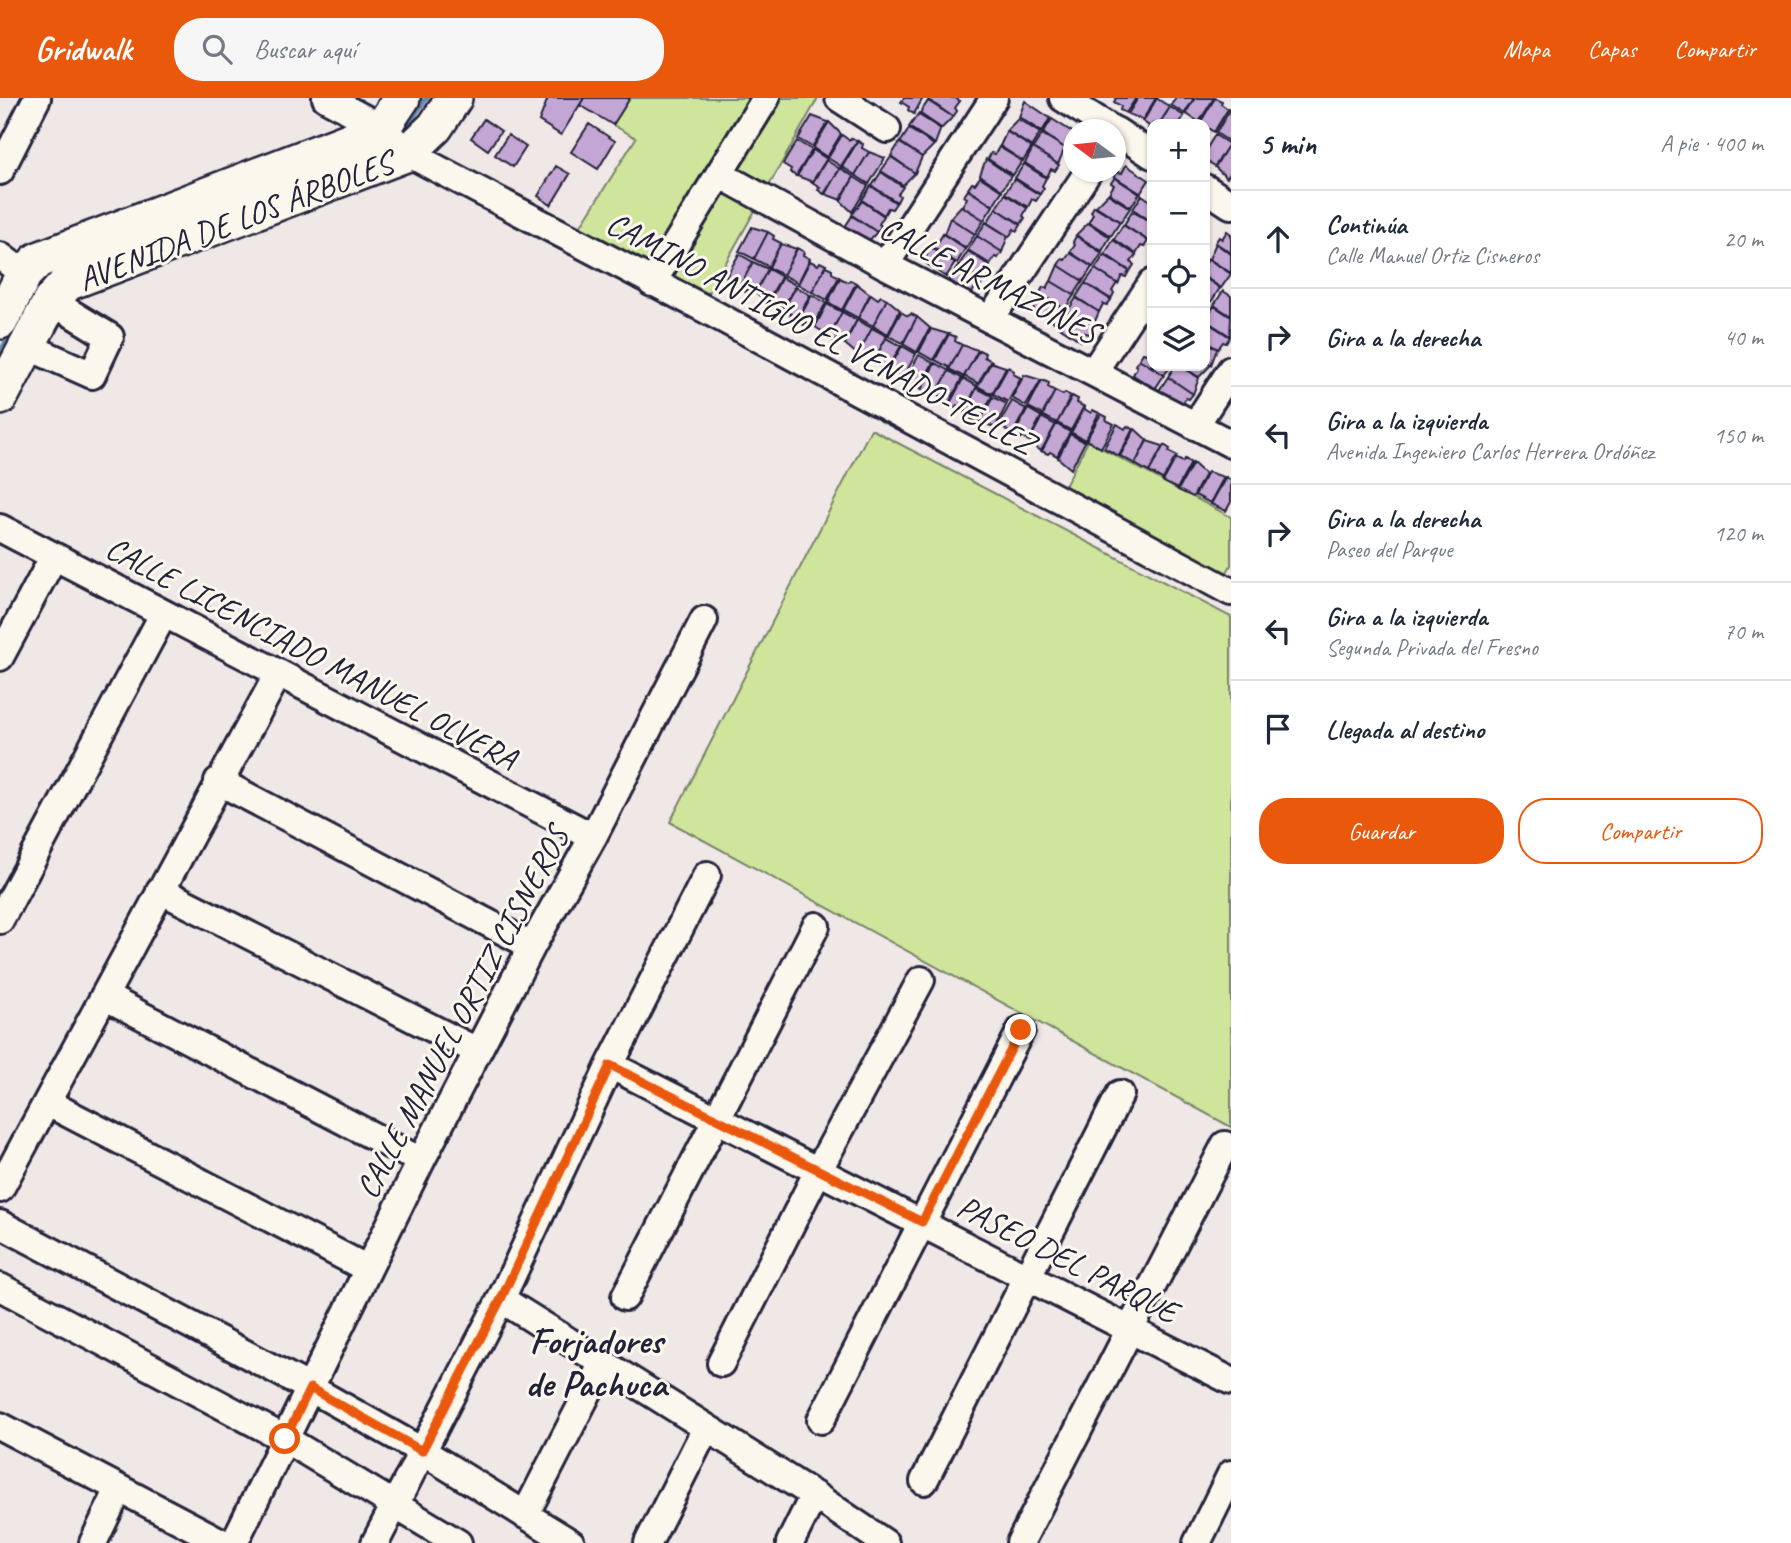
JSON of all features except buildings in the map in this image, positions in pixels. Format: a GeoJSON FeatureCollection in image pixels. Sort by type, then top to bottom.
{"type":"FeatureCollection","features":[{"type":"Feature","properties":{"kind":"main road"},"geometry":{"type":"LineString","coordinates":[[382,128],[402,98]]}},
{"type":"Feature","properties":{"kind":"main road"},"geometry":{"type":"LineString","coordinates":[[408,153],[435,127],[454,98]]}},
{"type":"Feature","properties":{"kind":"main road","name":"AVENIDA DE LOS ÁRBOLES"},"geometry":{"type":"LineString","coordinates":[[0,321],[12,265],[38,260],[382,128]]}},
{"type":"Feature","properties":{"kind":"main road","name":"AVENIDA DE LOS ÁRBOLES"},"geometry":{"type":"LineString","coordinates":[[0,397],[51,301],[67,283],[408,153]]}},
{"type":"Feature","properties":{"kind":"street"},"geometry":{"type":"LineString","coordinates":[[2,163],[37,98]]}},
{"type":"Feature","properties":{"kind":"street","name":"CAMINO ANTIGUO EL VENADO-TELLEZ"},"geometry":{"type":"LineString","coordinates":[[326,98],[382,128],[408,153],[713,313],[1231,592]]}},
{"type":"Feature","properties":{"kind":"street"},"geometry":{"type":"LineString","coordinates":[[652,283],[766,98]]}},
{"type":"Feature","properties":{"kind":"street"},"geometry":{"type":"LineString","coordinates":[[839,98],[887,129]]}},
{"type":"Feature","properties":{"kind":"street"},"geometry":{"type":"LineString","coordinates":[[885,265],[994,98]]}},
{"type":"Feature","properties":{"kind":"street"},"geometry":{"type":"LineString","coordinates":[[1072,101],[1098,119]]}},
{"type":"Feature","properties":{"kind":"street"},"geometry":{"type":"LineString","coordinates":[[1126,138],[1147,152]]}},
{"type":"Feature","properties":{"kind":"street","name":"CALLE ARMAZONES"},"geometry":{"type":"LineString","coordinates":[[719,174],[885,265],[1231,444]]}},
{"type":"Feature","properties":{"kind":"street"},"geometry":{"type":"LineString","coordinates":[[991,318],[1081,182]]}},
{"type":"Feature","properties":{"kind":"street"},"geometry":{"type":"LineString","coordinates":[[1094,371],[1147,291]]}},
{"type":"Feature","properties":{"kind":"street"},"geometry":{"type":"LineString","coordinates":[[27,346],[92,375],[110,337],[51,301]]}},
{"type":"Feature","properties":{"kind":"street"},"geometry":{"type":"LineString","coordinates":[[1195,426],[1231,370]]}},
{"type":"Feature","properties":{"kind":"street","name":"CALLE LICENCIADO MANUEL OLVERA"},"geometry":{"type":"LineString","coordinates":[[0,528],[593,837]]}},
{"type":"Feature","properties":{"kind":"street"},"geometry":{"type":"LineString","coordinates":[[0,657],[54,556]]}},
{"type":"Feature","properties":{"kind":"street"},"geometry":{"type":"LineString","coordinates":[[0,920],[163,615]]}},
{"type":"Feature","properties":{"kind":"street","name":"CALLE MANUEL ORTIZ CISNEROS"},"geometry":{"type":"LineString","coordinates":[[234,1543],[477,1051],[593,837],[704,621]]}},
{"type":"Feature","properties":{"kind":"street"},"geometry":{"type":"LineString","coordinates":[[0,1189],[278,674]]}},
{"type":"Feature","properties":{"kind":"street"},"geometry":{"type":"LineString","coordinates":[[218,782],[533,946]]}},
{"type":"Feature","properties":{"kind":"street"},"geometry":{"type":"LineString","coordinates":[[375,1543],[501,1299],[610,1065],[707,875]]}},
{"type":"Feature","properties":{"kind":"street"},"geometry":{"type":"LineString","coordinates":[[160,890],[477,1051]]}},
{"type":"Feature","properties":{"kind":"street"},"geometry":{"type":"LineString","coordinates":[[625,1297],[816,926]]}},
{"type":"Feature","properties":{"kind":"street"},"geometry":{"type":"LineString","coordinates":[[721,1363],[818,1171],[920,980]]}},
{"type":"Feature","properties":{"kind":"street"},"geometry":{"type":"LineString","coordinates":[[104,996],[421,1161]]}},
{"type":"Feature","properties":{"kind":"street"},"geometry":{"type":"LineString","coordinates":[[821,1420],[1021,1030]]}},
{"type":"Feature","properties":{"kind":"street","name":"PASEO DEL PARQUE"},"geometry":{"type":"LineString","coordinates":[[610,1065],[1231,1381]]}},
{"type":"Feature","properties":{"kind":"street"},"geometry":{"type":"LineString","coordinates":[[924,1481],[1120,1094]]}},
{"type":"Feature","properties":{"kind":"street"},"geometry":{"type":"LineString","coordinates":[[47,1103],[368,1269]]}},
{"type":"Feature","properties":{"kind":"street"},"geometry":{"type":"LineString","coordinates":[[1020,1543],[1225,1145]]}},
{"type":"Feature","properties":{"kind":"street"},"geometry":{"type":"LineString","coordinates":[[0,1224],[310,1388],[422,1451],[571,1543]]}},
{"type":"Feature","properties":{"kind":"street"},"geometry":{"type":"LineString","coordinates":[[0,1287],[285,1439],[458,1543]]}},
{"type":"Feature","properties":{"kind":"street"},"geometry":{"type":"LineString","coordinates":[[501,1299],[814,1495],[885,1543]]}},
{"type":"Feature","properties":{"kind":"street"},"geometry":{"type":"LineString","coordinates":[[525,1515],[603,1363]]}},
{"type":"Feature","properties":{"kind":"street"},"geometry":{"type":"LineString","coordinates":[[648,1543],[706,1428]]}},
{"type":"Feature","properties":{"kind":"street"},"geometry":{"type":"LineString","coordinates":[[2,1431],[223,1543]]}},
{"type":"Feature","properties":{"kind":"street"},"geometry":{"type":"LineString","coordinates":[[1197,1543],[1231,1474]]}},
{"type":"Feature","properties":{"kind":"street"},"geometry":{"type":"LineString","coordinates":[[93,1543],[119,1489]]}},
{"type":"Feature","properties":{"kind":"street"},"geometry":{"type":"LineString","coordinates":[[790,1543],[814,1495]]}},
{"type":"Feature","properties":{"kind":"green space"},"geometry":{"type":"Polygon","coordinates":[[[630,98],[818,98],[702,305],[573,238],[636,138],[613,125],[630,98]]]}},
{"type":"Feature","properties":{"kind":"green space"},"geometry":{"type":"Polygon","coordinates":[[[871,429],[1231,617],[1231,1127],[670,822],[871,429]]]}},
{"type":"Feature","properties":{"kind":"green space"},"geometry":{"type":"Polygon","coordinates":[[[1088,441],[1231,517],[1231,565],[1221,583],[1061,494],[1088,441]]]}},
{"type":"Feature","properties":{"kind":"waterway"},"geometry":{"type":"LineString","coordinates":[[400,135],[426,98]]}},
{"type":"Feature","properties":{"kind":"waterway"},"geometry":{"type":"LineString","coordinates":[[34,290],[55,273]]}},
{"type":"Feature","properties":{"kind":"waterway"},"geometry":{"type":"LineString","coordinates":[[0,354],[12,331]]}},
{"type":"Feature","properties":{"kind":"district","name":"Forjadores de Pachuca"},"geometry":{"type":"Point","coordinates":[596,1362]}},
{"type":"Feature","properties":{"kind":"route"},"geometry":{"type":"LineString","coordinates":[[285,1439],[310,1388],[422,1451],[501,1299],[610,1065],[922,1222],[1021,1030]]}}]}
